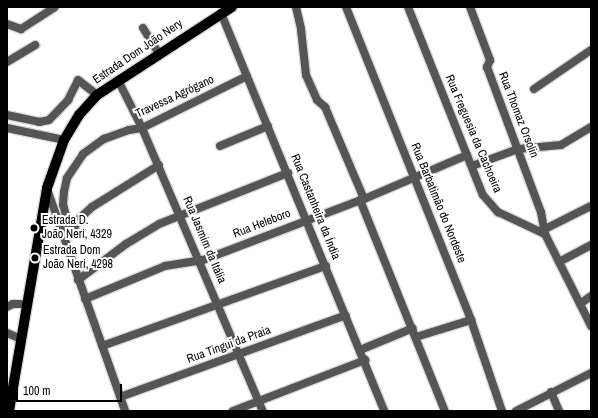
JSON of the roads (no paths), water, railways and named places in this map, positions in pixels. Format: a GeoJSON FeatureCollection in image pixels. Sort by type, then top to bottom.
{"type":"FeatureCollection","features":[{"type":"Feature","properties":{"kind":"main road","name":"Estrada Dom João Nery"},"geometry":{"type":"LineString","coordinates":[[9,411],[10,384],[21,339],[47,188],[64,140],[79,115],[97,95],[227,9]]}},
{"type":"Feature","properties":{"kind":"street"},"geometry":{"type":"LineString","coordinates":[[7,24],[21,29],[55,7]]}},
{"type":"Feature","properties":{"kind":"street"},"geometry":{"type":"LineString","coordinates":[[296,7],[301,28],[306,75],[317,100],[325,107],[445,411]]}},
{"type":"Feature","properties":{"kind":"street","name":"Rua Barbatimão do Nordeste"},"geometry":{"type":"LineString","coordinates":[[346,7],[471,320],[502,411]]}},
{"type":"Feature","properties":{"kind":"street","name":"Rua Freguesia da Cachoeira"},"geometry":{"type":"LineString","coordinates":[[408,7],[483,195],[492,207],[545,231]]}},
{"type":"Feature","properties":{"kind":"street","name":"Rua Thomaz Orsolin"},"geometry":{"type":"LineString","coordinates":[[470,7],[490,60],[487,67],[518,149],[545,231]]}},
{"type":"Feature","properties":{"kind":"street","name":"Rua Castanheira da Índia"},"geometry":{"type":"LineString","coordinates":[[227,9],[247,76],[365,360],[383,409]]}},
{"type":"Feature","properties":{"kind":"street"},"geometry":{"type":"LineString","coordinates":[[142,28],[159,54]]}},
{"type":"Feature","properties":{"kind":"street"},"geometry":{"type":"LineString","coordinates":[[7,62],[35,45]]}},
{"type":"Feature","properties":{"kind":"street"},"geometry":{"type":"LineString","coordinates":[[534,89],[591,50]]}},
{"type":"Feature","properties":{"kind":"street","name":"Travessa Agrógano"},"geometry":{"type":"LineString","coordinates":[[71,234],[63,199],[67,178],[73,165],[83,154],[104,139],[129,130],[142,128],[247,76]]}},
{"type":"Feature","properties":{"kind":"street"},"geometry":{"type":"LineString","coordinates":[[7,115],[39,122],[49,120],[68,100],[78,80],[97,95]]}},
{"type":"Feature","properties":{"kind":"street","name":"Rua Jasmim da Itália"},"geometry":{"type":"LineString","coordinates":[[118,80],[142,128],[180,214],[262,411]]}},
{"type":"Feature","properties":{"kind":"street"},"geometry":{"type":"LineString","coordinates":[[220,146],[268,126]]}},
{"type":"Feature","properties":{"kind":"street"},"geometry":{"type":"LineString","coordinates":[[472,166],[518,149],[561,144],[591,127]]}},
{"type":"Feature","properties":{"kind":"street"},"geometry":{"type":"LineString","coordinates":[[7,128],[64,140]]}},
{"type":"Feature","properties":{"kind":"street","name":"Rua Heleboro"},"geometry":{"type":"LineString","coordinates":[[85,299],[165,266],[200,260],[307,220],[362,199],[467,155]]}},
{"type":"Feature","properties":{"kind":"street"},"geometry":{"type":"LineString","coordinates":[[70,254],[71,234],[78,220],[92,207],[158,165]]}},
{"type":"Feature","properties":{"kind":"street"},"geometry":{"type":"LineString","coordinates":[[78,280],[126,244],[180,214],[288,172]]}},
{"type":"Feature","properties":{"kind":"street"},"geometry":{"type":"LineString","coordinates":[[47,188],[125,411]]}},
{"type":"Feature","properties":{"kind":"street"},"geometry":{"type":"LineString","coordinates":[[591,206],[545,231],[591,326]]}},
{"type":"Feature","properties":{"kind":"street"},"geometry":{"type":"LineString","coordinates":[[559,262],[591,245]]}},
{"type":"Feature","properties":{"kind":"street"},"geometry":{"type":"LineString","coordinates":[[102,346],[219,306],[326,266]]}},
{"type":"Feature","properties":{"kind":"street"},"geometry":{"type":"LineString","coordinates":[[580,304],[591,296]]}},
{"type":"Feature","properties":{"kind":"street"},"geometry":{"type":"LineString","coordinates":[[7,307],[13,304],[27,304]]}},
{"type":"Feature","properties":{"kind":"street","name":"Rua Tingui da Praia"},"geometry":{"type":"LineString","coordinates":[[120,397],[346,315]]}},
{"type":"Feature","properties":{"kind":"street"},"geometry":{"type":"LineString","coordinates":[[416,337],[471,320]]}},
{"type":"Feature","properties":{"kind":"street"},"geometry":{"type":"LineString","coordinates":[[360,350],[413,328]]}},
{"type":"Feature","properties":{"kind":"street"},"geometry":{"type":"LineString","coordinates":[[7,333],[21,339]]}},
{"type":"Feature","properties":{"kind":"street"},"geometry":{"type":"LineString","coordinates":[[233,411],[365,360]]}},
{"type":"Feature","properties":{"kind":"street"},"geometry":{"type":"LineString","coordinates":[[516,411],[591,373]]}},
{"type":"Feature","properties":{"kind":"street"},"geometry":{"type":"LineString","coordinates":[[552,392],[559,411]]}},
{"type":"Feature","properties":{"kind":"street"},"geometry":{"type":"LineString","coordinates":[[374,411],[383,409]]}},
{"type":"Feature","properties":{"kind":"place","name":"Estrada D. João Neri, 4329"},"geometry":{"type":"Point","coordinates":[34,228]}},
{"type":"Feature","properties":{"kind":"place","name":"Estrada Dom João Neri, 4298"},"geometry":{"type":"Point","coordinates":[35,258]}}]}
